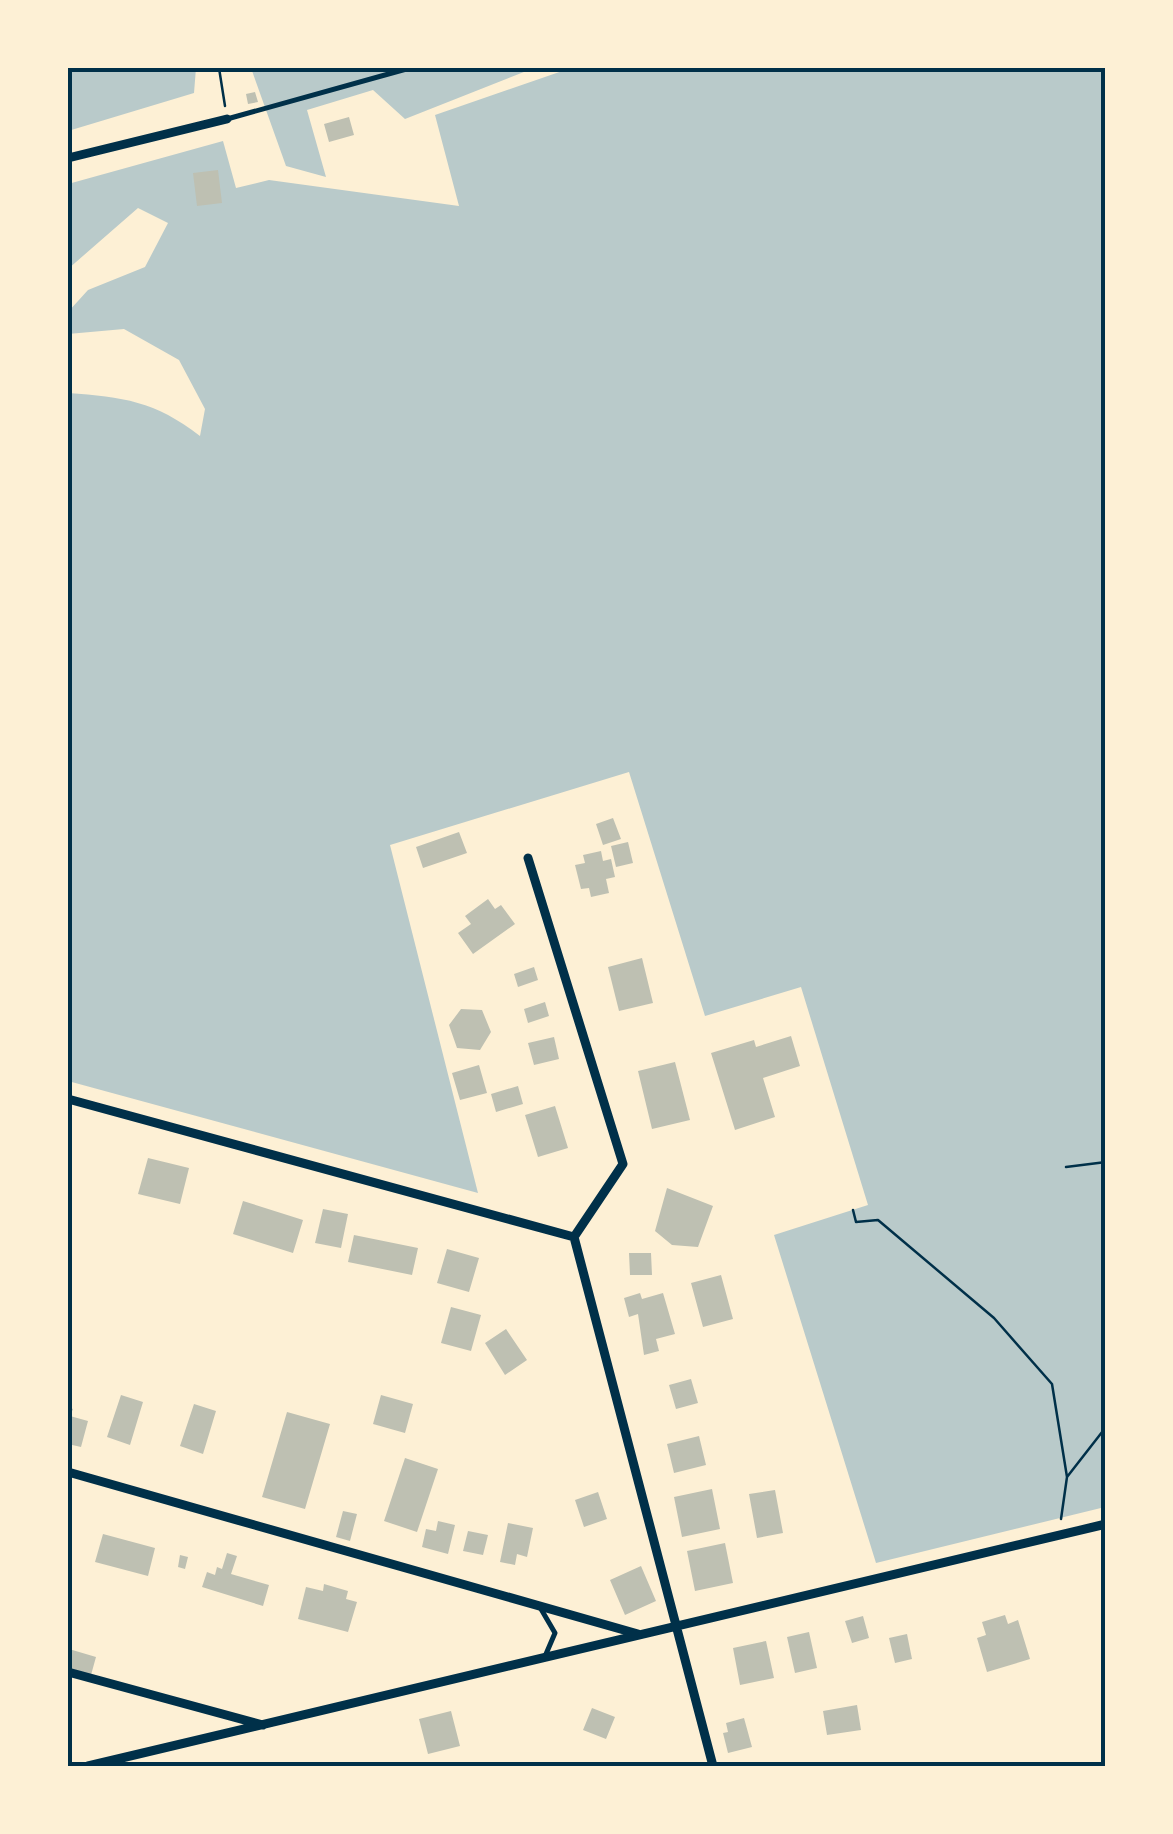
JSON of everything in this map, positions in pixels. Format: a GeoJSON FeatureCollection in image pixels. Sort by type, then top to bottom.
{"type":"FeatureCollection","features":[{"type":"Feature","properties":{"kind":"street"},"geometry":{"type":"LineString","coordinates":[[68,158],[227,119]]}},
{"type":"Feature","properties":{"kind":"street"},"geometry":{"type":"LineString","coordinates":[[528,858],[622,1164],[574,1237],[713,1766]]}},
{"type":"Feature","properties":{"kind":"street"},"geometry":{"type":"LineString","coordinates":[[68,1099],[574,1237]]}},
{"type":"Feature","properties":{"kind":"street"},"geometry":{"type":"LineString","coordinates":[[68,1472],[641,1635]]}},
{"type":"Feature","properties":{"kind":"street"},"geometry":{"type":"LineString","coordinates":[[88,1766],[1106,1524]]}},
{"type":"Feature","properties":{"kind":"street"},"geometry":{"type":"LineString","coordinates":[[68,1672],[266,1725]]}},
{"type":"Feature","properties":{"kind":"lane"},"geometry":{"type":"LineString","coordinates":[[227,119],[410,68]]}},
{"type":"Feature","properties":{"kind":"lane"},"geometry":{"type":"LineString","coordinates":[[540,1609],[556,1633],[543,1658]]}},
{"type":"Feature","properties":{"kind":"path"},"geometry":{"type":"LineString","coordinates":[[219,68],[227,119]]}},
{"type":"Feature","properties":{"kind":"path"},"geometry":{"type":"LineString","coordinates":[[1066,1167],[1106,1162]]}},
{"type":"Feature","properties":{"kind":"path"},"geometry":{"type":"LineString","coordinates":[[853,1210],[856,1222],[878,1220],[994,1318],[1052,1384],[1067,1477],[1059,1535]]}},
{"type":"Feature","properties":{"kind":"path"},"geometry":{"type":"LineString","coordinates":[[1067,1477],[1106,1427]]}},
{"type":"Feature","properties":{"kind":"shaded area"},"geometry":{"type":"Polygon","coordinates":[[[68,68],[196,68],[194,93],[68,131],[68,68]]]}},
{"type":"Feature","properties":{"kind":"shaded area"},"geometry":{"type":"Polygon","coordinates":[[[251,68],[534,68],[405,119],[373,90],[307,110],[326,177],[286,166],[251,68]]]}},
{"type":"Feature","properties":{"kind":"shaded area"},"geometry":{"type":"Polygon","coordinates":[[[571,68],[1105,68],[1105,1507],[876,1563],[774,1235],[868,1205],[801,987],[705,1016],[629,772],[390,845],[478,1193],[68,1081],[68,393],[138,403],[168,415],[200,436],[205,409],[179,360],[124,329],[68,334],[68,312],[88,290],[145,267],[168,223],[138,208],[68,269],[68,184],[223,141],[236,188],[269,180],[459,206],[435,115],[571,68]]]}},
{"type":"Feature","properties":{"kind":"building"},"geometry":{"type":"Polygon","coordinates":[[[255,92],[258,102],[248,104],[246,94],[255,92]]]}},
{"type":"Feature","properties":{"kind":"building"},"geometry":{"type":"Polygon","coordinates":[[[349,117],[354,135],[329,142],[324,124],[349,117]]]}},
{"type":"Feature","properties":{"kind":"building"},"geometry":{"type":"Polygon","coordinates":[[[218,170],[222,203],[197,206],[193,173],[218,170]]]}},
{"type":"Feature","properties":{"kind":"building"},"geometry":{"type":"Polygon","coordinates":[[[613,818],[621,839],[603,845],[596,824],[613,818]]]}},
{"type":"Feature","properties":{"kind":"building"},"geometry":{"type":"Polygon","coordinates":[[[459,832],[467,853],[423,868],[416,847],[459,832]]]}},
{"type":"Feature","properties":{"kind":"building"},"geometry":{"type":"Polygon","coordinates":[[[628,842],[633,863],[616,867],[611,846],[628,842]]]}},
{"type":"Feature","properties":{"kind":"building"},"geometry":{"type":"Polygon","coordinates":[[[601,851],[603,861],[611,859],[615,877],[606,879],[609,893],[591,897],[589,888],[581,889],[575,865],[585,863],[583,855],[601,851]]]}},
{"type":"Feature","properties":{"kind":"building"},"geometry":{"type":"Polygon","coordinates":[[[488,899],[495,909],[501,905],[515,924],[473,954],[458,933],[471,924],[465,916],[488,899]]]}},
{"type":"Feature","properties":{"kind":"building"},"geometry":{"type":"Polygon","coordinates":[[[642,958],[653,1003],[619,1011],[608,967],[642,958]]]}},
{"type":"Feature","properties":{"kind":"building"},"geometry":{"type":"Polygon","coordinates":[[[534,967],[538,980],[518,987],[514,974],[534,967]]]}},
{"type":"Feature","properties":{"kind":"building"},"geometry":{"type":"Polygon","coordinates":[[[545,1002],[549,1016],[528,1023],[524,1009],[545,1002]]]}},
{"type":"Feature","properties":{"kind":"building"},"geometry":{"type":"Polygon","coordinates":[[[461,1009],[482,1010],[491,1032],[480,1050],[457,1048],[449,1025],[461,1009]]]}},
{"type":"Feature","properties":{"kind":"building"},"geometry":{"type":"Polygon","coordinates":[[[791,1036],[800,1066],[763,1078],[775,1117],[735,1130],[711,1053],[754,1040],[756,1047],[791,1036]]]}},
{"type":"Feature","properties":{"kind":"building"},"geometry":{"type":"Polygon","coordinates":[[[554,1037],[559,1059],[534,1065],[528,1043],[554,1037]]]}},
{"type":"Feature","properties":{"kind":"building"},"geometry":{"type":"Polygon","coordinates":[[[675,1062],[690,1120],[652,1129],[638,1071],[675,1062]]]}},
{"type":"Feature","properties":{"kind":"building"},"geometry":{"type":"Polygon","coordinates":[[[479,1065],[487,1093],[460,1100],[452,1073],[479,1065]]]}},
{"type":"Feature","properties":{"kind":"building"},"geometry":{"type":"Polygon","coordinates":[[[518,1086],[523,1104],[496,1112],[491,1094],[518,1086]]]}},
{"type":"Feature","properties":{"kind":"building"},"geometry":{"type":"Polygon","coordinates":[[[555,1106],[568,1148],[538,1157],[525,1115],[555,1106]]]}},
{"type":"Feature","properties":{"kind":"building"},"geometry":{"type":"Polygon","coordinates":[[[148,1158],[189,1168],[180,1204],[138,1194],[148,1158]]]}},
{"type":"Feature","properties":{"kind":"building"},"geometry":{"type":"Polygon","coordinates":[[[667,1188],[713,1206],[698,1247],[672,1245],[655,1231],[667,1188]]]}},
{"type":"Feature","properties":{"kind":"building"},"geometry":{"type":"Polygon","coordinates":[[[243,1201],[303,1220],[293,1253],[233,1234],[243,1201]]]}},
{"type":"Feature","properties":{"kind":"building"},"geometry":{"type":"Polygon","coordinates":[[[323,1209],[348,1214],[341,1248],[315,1243],[323,1209]]]}},
{"type":"Feature","properties":{"kind":"building"},"geometry":{"type":"Polygon","coordinates":[[[354,1235],[418,1248],[412,1275],[348,1262],[354,1235]]]}},
{"type":"Feature","properties":{"kind":"building"},"geometry":{"type":"Polygon","coordinates":[[[447,1249],[479,1258],[469,1292],[437,1283],[447,1249]]]}},
{"type":"Feature","properties":{"kind":"building"},"geometry":{"type":"Polygon","coordinates":[[[629,1253],[651,1253],[652,1275],[630,1275],[629,1253]]]}},
{"type":"Feature","properties":{"kind":"building"},"geometry":{"type":"Polygon","coordinates":[[[721,1275],[733,1319],[703,1327],[691,1283],[721,1275]]]}},
{"type":"Feature","properties":{"kind":"building"},"geometry":{"type":"Polygon","coordinates":[[[640,1293],[642,1299],[663,1293],[675,1334],[656,1339],[659,1351],[644,1355],[638,1314],[629,1317],[624,1298],[640,1293]]]}},
{"type":"Feature","properties":{"kind":"building"},"geometry":{"type":"Polygon","coordinates":[[[451,1307],[481,1315],[471,1351],[441,1343],[451,1307]]]}},
{"type":"Feature","properties":{"kind":"building"},"geometry":{"type":"Polygon","coordinates":[[[506,1329],[527,1360],[505,1375],[485,1343],[506,1329]]]}},
{"type":"Feature","properties":{"kind":"building"},"geometry":{"type":"Polygon","coordinates":[[[691,1379],[698,1403],[676,1409],[669,1385],[691,1379]]]}},
{"type":"Feature","properties":{"kind":"building"},"geometry":{"type":"Polygon","coordinates":[[[121,1395],[143,1402],[130,1445],[107,1437],[121,1395]]]}},
{"type":"Feature","properties":{"kind":"building"},"geometry":{"type":"Polygon","coordinates":[[[381,1395],[413,1404],[405,1433],[373,1424],[381,1395]]]}},
{"type":"Feature","properties":{"kind":"building"},"geometry":{"type":"Polygon","coordinates":[[[194,1404],[216,1411],[203,1454],[180,1446],[194,1404]]]}},
{"type":"Feature","properties":{"kind":"building"},"geometry":{"type":"Polygon","coordinates":[[[68,1407],[73,1409],[70,1416],[88,1421],[81,1447],[68,1444],[68,1407]]]}},
{"type":"Feature","properties":{"kind":"building"},"geometry":{"type":"Polygon","coordinates":[[[287,1412],[330,1424],[305,1509],[262,1497],[287,1412]]]}},
{"type":"Feature","properties":{"kind":"building"},"geometry":{"type":"Polygon","coordinates":[[[699,1436],[706,1465],[674,1473],[667,1444],[699,1436]]]}},
{"type":"Feature","properties":{"kind":"building"},"geometry":{"type":"Polygon","coordinates":[[[405,1458],[438,1469],[417,1532],[384,1521],[405,1458]]]}},
{"type":"Feature","properties":{"kind":"building"},"geometry":{"type":"Polygon","coordinates":[[[712,1489],[720,1529],[682,1537],[674,1497],[712,1489]]]}},
{"type":"Feature","properties":{"kind":"building"},"geometry":{"type":"Polygon","coordinates":[[[775,1490],[783,1533],[757,1538],[749,1494],[775,1490]]]}},
{"type":"Feature","properties":{"kind":"building"},"geometry":{"type":"Polygon","coordinates":[[[598,1492],[607,1519],[584,1527],[575,1500],[598,1492]]]}},
{"type":"Feature","properties":{"kind":"building"},"geometry":{"type":"Polygon","coordinates":[[[343,1511],[357,1514],[350,1541],[336,1537],[343,1511]]]}},
{"type":"Feature","properties":{"kind":"building"},"geometry":{"type":"Polygon","coordinates":[[[438,1521],[455,1525],[448,1554],[422,1547],[426,1529],[436,1531],[438,1521]]]}},
{"type":"Feature","properties":{"kind":"building"},"geometry":{"type":"Polygon","coordinates":[[[508,1523],[533,1528],[527,1557],[517,1554],[515,1565],[500,1562],[508,1523]]]}},
{"type":"Feature","properties":{"kind":"building"},"geometry":{"type":"Polygon","coordinates":[[[468,1531],[488,1535],[483,1555],[463,1551],[468,1531]]]}},
{"type":"Feature","properties":{"kind":"building"},"geometry":{"type":"Polygon","coordinates":[[[103,1534],[155,1548],[148,1576],[95,1562],[103,1534]]]}},
{"type":"Feature","properties":{"kind":"building"},"geometry":{"type":"Polygon","coordinates":[[[725,1543],[733,1583],[695,1591],[687,1551],[725,1543]]]}},
{"type":"Feature","properties":{"kind":"building"},"geometry":{"type":"Polygon","coordinates":[[[227,1553],[237,1556],[231,1574],[269,1585],[263,1606],[202,1587],[207,1572],[215,1575],[217,1567],[222,1569],[227,1553]]]}},
{"type":"Feature","properties":{"kind":"building"},"geometry":{"type":"Polygon","coordinates":[[[180,1555],[188,1557],[185,1569],[178,1567],[180,1555]]]}},
{"type":"Feature","properties":{"kind":"building"},"geometry":{"type":"Polygon","coordinates":[[[641,1566],[656,1601],[625,1615],[610,1580],[641,1566]]]}},
{"type":"Feature","properties":{"kind":"building"},"geometry":{"type":"Polygon","coordinates":[[[324,1584],[348,1591],[346,1599],[357,1602],[348,1632],[298,1619],[306,1587],[323,1591],[324,1584]]]}},
{"type":"Feature","properties":{"kind":"building"},"geometry":{"type":"Polygon","coordinates":[[[1005,1615],[1008,1624],[1018,1620],[1030,1659],[987,1672],[977,1638],[986,1635],[982,1622],[1005,1615]]]}},
{"type":"Feature","properties":{"kind":"building"},"geometry":{"type":"Polygon","coordinates":[[[863,1616],[869,1638],[852,1643],[845,1621],[863,1616]]]}},
{"type":"Feature","properties":{"kind":"building"},"geometry":{"type":"Polygon","coordinates":[[[809,1632],[817,1668],[795,1673],[787,1637],[809,1632]]]}},
{"type":"Feature","properties":{"kind":"building"},"geometry":{"type":"Polygon","coordinates":[[[907,1634],[912,1659],[895,1663],[889,1638],[907,1634]]]}},
{"type":"Feature","properties":{"kind":"building"},"geometry":{"type":"Polygon","coordinates":[[[766,1641],[774,1678],[740,1685],[733,1648],[766,1641]]]}},
{"type":"Feature","properties":{"kind":"building"},"geometry":{"type":"Polygon","coordinates":[[[69,1649],[96,1657],[91,1675],[68,1668],[69,1649]]]}},
{"type":"Feature","properties":{"kind":"building"},"geometry":{"type":"Polygon","coordinates":[[[857,1705],[861,1730],[827,1735],[823,1711],[857,1705]]]}},
{"type":"Feature","properties":{"kind":"building"},"geometry":{"type":"Polygon","coordinates":[[[592,1708],[615,1717],[606,1739],[583,1730],[592,1708]]]}},
{"type":"Feature","properties":{"kind":"building"},"geometry":{"type":"Polygon","coordinates":[[[451,1711],[460,1746],[428,1754],[419,1719],[451,1711]]]}},
{"type":"Feature","properties":{"kind":"building"},"geometry":{"type":"Polygon","coordinates":[[[744,1718],[752,1747],[728,1753],[723,1733],[728,1732],[726,1723],[744,1718]]]}}]}
